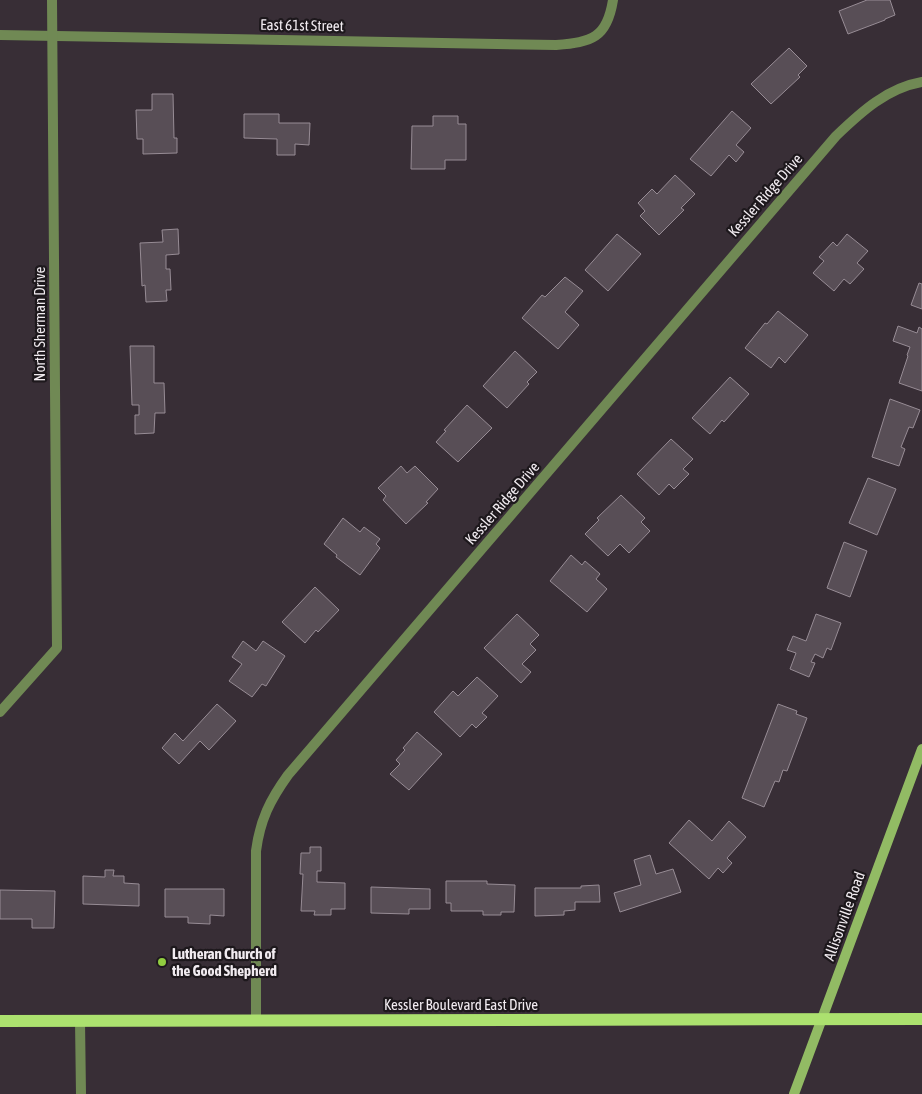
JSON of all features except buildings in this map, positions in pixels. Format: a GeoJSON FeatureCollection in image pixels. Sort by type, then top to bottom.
{"type":"FeatureCollection","features":[{"type":"Feature","properties":{"kind":"main road","name":"Allisonville Road"},"geometry":{"type":"LineString","coordinates":[[794,1094],[922,749]]}},
{"type":"Feature","properties":{"kind":"main road","name":"Kessler Boulevard East Drive"},"geometry":{"type":"LineString","coordinates":[[0,1020],[922,1020]]}},
{"type":"Feature","properties":{"kind":"street","name":"North Sherman Drive"},"geometry":{"type":"LineString","coordinates":[[0,712],[57,648],[52,0]]}},
{"type":"Feature","properties":{"kind":"street","name":"East 61st Street"},"geometry":{"type":"LineString","coordinates":[[0,35],[556,45],[595,37],[601,32],[611,12],[613,0]]}},
{"type":"Feature","properties":{"kind":"street","name":"Kessler Ridge Drive"},"geometry":{"type":"LineString","coordinates":[[256,1021],[256,851],[261,824],[276,791],[836,136],[861,112],[883,97],[922,82]]}},
{"type":"Feature","properties":{"kind":"street"},"geometry":{"type":"LineString","coordinates":[[80,1021],[81,1094]]}},
{"type":"Feature","properties":{"kind":"place","name":"Lutheran Church of the Good Shepherd"},"geometry":{"type":"Point","coordinates":[162,962]}}]}
